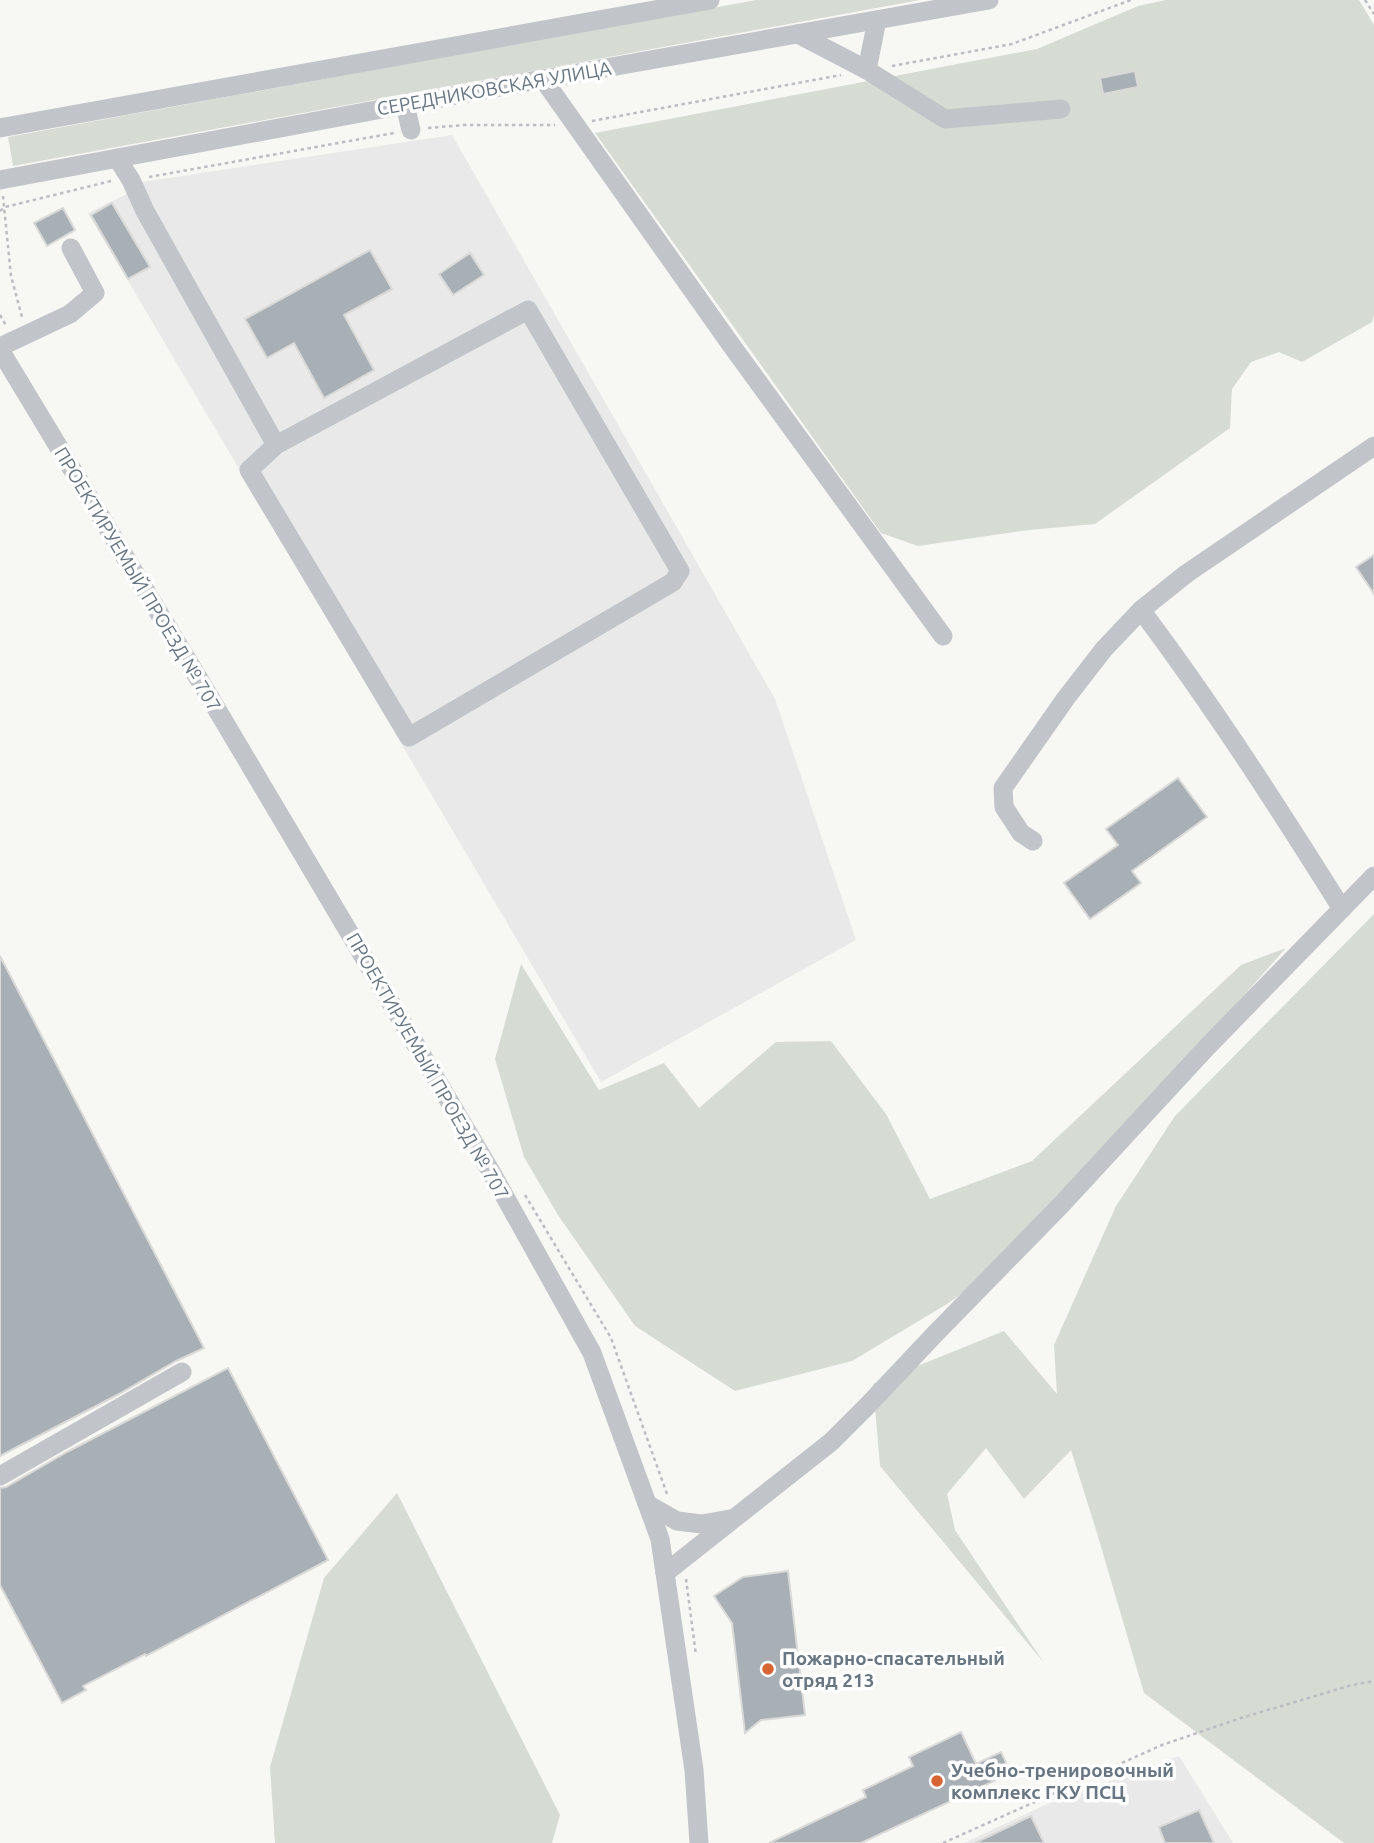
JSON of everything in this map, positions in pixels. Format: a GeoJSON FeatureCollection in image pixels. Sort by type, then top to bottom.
{"type":"FeatureCollection","features":[{"type":"Feature","properties":{"kind":"street"},"geometry":{"type":"LineString","coordinates":[[0,128],[710,0]]}},
{"type":"Feature","properties":{"kind":"street","name":"СЕРЕДНИКОВСКАЯ УЛИЦА"},"geometry":{"type":"LineString","coordinates":[[1,186],[117,158],[989,0]]}},
{"type":"Feature","properties":{"kind":"street"},"geometry":{"type":"LineString","coordinates":[[867,71],[877,20]]}},
{"type":"Feature","properties":{"kind":"street"},"geometry":{"type":"LineString","coordinates":[[798,34],[867,71],[945,119],[1061,109]]}},
{"type":"Feature","properties":{"kind":"street"},"geometry":{"type":"LineString","coordinates":[[543,79],[721,331],[943,636]]}},
{"type":"Feature","properties":{"kind":"street"},"geometry":{"type":"LineString","coordinates":[[405,105],[411,130]]}},
{"type":"Feature","properties":{"kind":"street"},"geometry":{"type":"LineString","coordinates":[[117,158],[276,445]]}},
{"type":"Feature","properties":{"kind":"street"},"geometry":{"type":"LineString","coordinates":[[0,348],[70,314],[95,293],[71,248]]}},
{"type":"Feature","properties":{"kind":"street"},"geometry":{"type":"LineString","coordinates":[[528,310],[680,571],[673,582],[409,737],[249,470],[276,445],[528,310]]}},
{"type":"Feature","properties":{"kind":"street","name":"ПРОЕКТИРУЕМЫЙ ПРОЕЗД № 707"},"geometry":{"type":"LineString","coordinates":[[0,348],[497,1182],[592,1353],[660,1539],[694,1770],[699,1843]]}},
{"type":"Feature","properties":{"kind":"street"},"geometry":{"type":"LineString","coordinates":[[1033,841],[1021,833],[1004,807],[1003,788],[1104,649],[1141,610],[1186,573],[1374,446]]}},
{"type":"Feature","properties":{"kind":"street"},"geometry":{"type":"LineString","coordinates":[[1141,610],[1199,690],[1342,909]]}},
{"type":"Feature","properties":{"kind":"street"},"geometry":{"type":"LineString","coordinates":[[665,1573],[831,1442],[1061,1205],[1207,1047],[1374,876]]}},
{"type":"Feature","properties":{"kind":"street"},"geometry":{"type":"LineString","coordinates":[[0,1476],[182,1372]]}},
{"type":"Feature","properties":{"kind":"street"},"geometry":{"type":"LineString","coordinates":[[647,1504],[677,1521],[702,1524],[734,1518]]}},
{"type":"Feature","properties":{"kind":"path"},"geometry":{"type":"LineString","coordinates":[[0,211],[106,181],[131,180],[411,130],[464,125],[574,124],[1012,44],[1131,0]]}},
{"type":"Feature","properties":{"kind":"path"},"geometry":{"type":"LineString","coordinates":[[1365,0],[1374,14]]}},
{"type":"Feature","properties":{"kind":"path"},"geometry":{"type":"LineString","coordinates":[[1,186],[11,276],[19,312],[29,332]]}},
{"type":"Feature","properties":{"kind":"path"},"geometry":{"type":"LineString","coordinates":[[943,1843],[1162,1745],[1241,1718],[1374,1681]]}},
{"type":"Feature","properties":{"kind":"shaded area"},"geometry":{"type":"Polygon","coordinates":[[[756,0],[920,0],[13,166],[8,137],[756,0]]]}},
{"type":"Feature","properties":{"kind":"shaded area"},"geometry":{"type":"Polygon","coordinates":[[[1166,0],[1359,0],[1374,25],[1372,322],[1302,362],[1279,352],[1251,362],[1232,389],[1230,428],[1095,524],[1029,530],[918,546],[881,533],[595,133],[1037,49],[1138,6],[1166,0]]]}},
{"type":"Feature","properties":{"kind":"shaded area"},"geometry":{"type":"Polygon","coordinates":[[[452,135],[775,699],[856,940],[601,1082],[88,213],[135,190],[142,182],[452,135]]]}},
{"type":"Feature","properties":{"kind":"shaded area"},"geometry":{"type":"Polygon","coordinates":[[[1374,914],[1374,1843],[1344,1843],[1144,1693],[1071,1450],[1024,1499],[986,1448],[947,1494],[955,1530],[1044,1663],[880,1466],[873,1384],[1004,1331],[1057,1394],[1054,1345],[1116,1206],[1175,1116],[1374,914]]]}},
{"type":"Feature","properties":{"kind":"shaded area"},"geometry":{"type":"Polygon","coordinates":[[[1286,948],[1012,1258],[947,1304],[852,1361],[735,1391],[635,1326],[558,1215],[524,1157],[495,1059],[521,964],[599,1090],[664,1063],[699,1108],[776,1042],[831,1041],[886,1114],[930,1199],[1032,1161],[1241,965],[1286,948]]]}},
{"type":"Feature","properties":{"kind":"shaded area"},"geometry":{"type":"Polygon","coordinates":[[[397,1493],[560,1815],[552,1843],[275,1843],[270,1767],[324,1578],[397,1493]]]}},
{"type":"Feature","properties":{"kind":"shaded area"},"geometry":{"type":"Polygon","coordinates":[[[1179,1756],[1233,1843],[964,1843],[1045,1805],[1179,1756]]]}},
{"type":"Feature","properties":{"kind":"building"},"geometry":{"type":"Polygon","coordinates":[[[1135,71],[1138,87],[1103,94],[1100,78],[1135,71]]]}},
{"type":"Feature","properties":{"kind":"building"},"geometry":{"type":"Polygon","coordinates":[[[112,203],[150,267],[128,279],[91,215],[112,203]]]}},
{"type":"Feature","properties":{"kind":"building"},"geometry":{"type":"Polygon","coordinates":[[[63,208],[75,230],[47,246],[34,223],[63,208]]]}},
{"type":"Feature","properties":{"kind":"building"},"geometry":{"type":"Polygon","coordinates":[[[370,250],[392,289],[344,315],[374,370],[324,398],[294,343],[267,358],[245,319],[370,250]]]}},
{"type":"Feature","properties":{"kind":"building"},"geometry":{"type":"Polygon","coordinates":[[[470,253],[484,275],[453,295],[439,274],[470,253]]]}},
{"type":"Feature","properties":{"kind":"building"},"geometry":{"type":"Polygon","coordinates":[[[1374,555],[1374,594],[1356,567],[1374,555]]]}},
{"type":"Feature","properties":{"kind":"building"},"geometry":{"type":"Polygon","coordinates":[[[1178,778],[1207,817],[1132,871],[1141,883],[1090,919],[1064,883],[1118,845],[1106,829],[1178,778]]]}},
{"type":"Feature","properties":{"kind":"building"},"geometry":{"type":"Polygon","coordinates":[[[0,956],[204,1348],[0,1456],[0,956]]]}},
{"type":"Feature","properties":{"kind":"building"},"geometry":{"type":"Polygon","coordinates":[[[228,1368],[328,1560],[146,1656],[145,1654],[83,1686],[86,1690],[62,1703],[0,1585],[0,1488],[228,1368]]]}},
{"type":"Feature","properties":{"kind":"building","name":"Пожарно-спасательный отряд 213"},"geometry":{"type":"Polygon","coordinates":[[[788,1571],[805,1715],[761,1720],[745,1733],[732,1623],[714,1596],[743,1577],[788,1571]]]}},
{"type":"Feature","properties":{"kind":"building","name":"Учебно-тренировочный комплекс ГКУ ПСЦ"},"geometry":{"type":"Polygon","coordinates":[[[961,1732],[976,1764],[1001,1752],[1011,1773],[861,1843],[769,1843],[866,1797],[863,1790],[913,1766],[909,1757],[961,1732]]]}},
{"type":"Feature","properties":{"kind":"building"},"geometry":{"type":"Polygon","coordinates":[[[1199,1810],[1214,1843],[1165,1843],[1159,1827],[1199,1810]]]}},
{"type":"Feature","properties":{"kind":"building"},"geometry":{"type":"Polygon","coordinates":[[[1031,1816],[1044,1843],[975,1843],[1031,1816]]]}},
{"type":"Feature","properties":{"kind":"place","name":"Пожарно-спасательный отряд 213"},"geometry":{"type":"Point","coordinates":[768,1669]}},
{"type":"Feature","properties":{"kind":"place","name":"Учебно-тренировочный комплекс ГКУ ПСЦ"},"geometry":{"type":"Point","coordinates":[937,1781]}}]}
